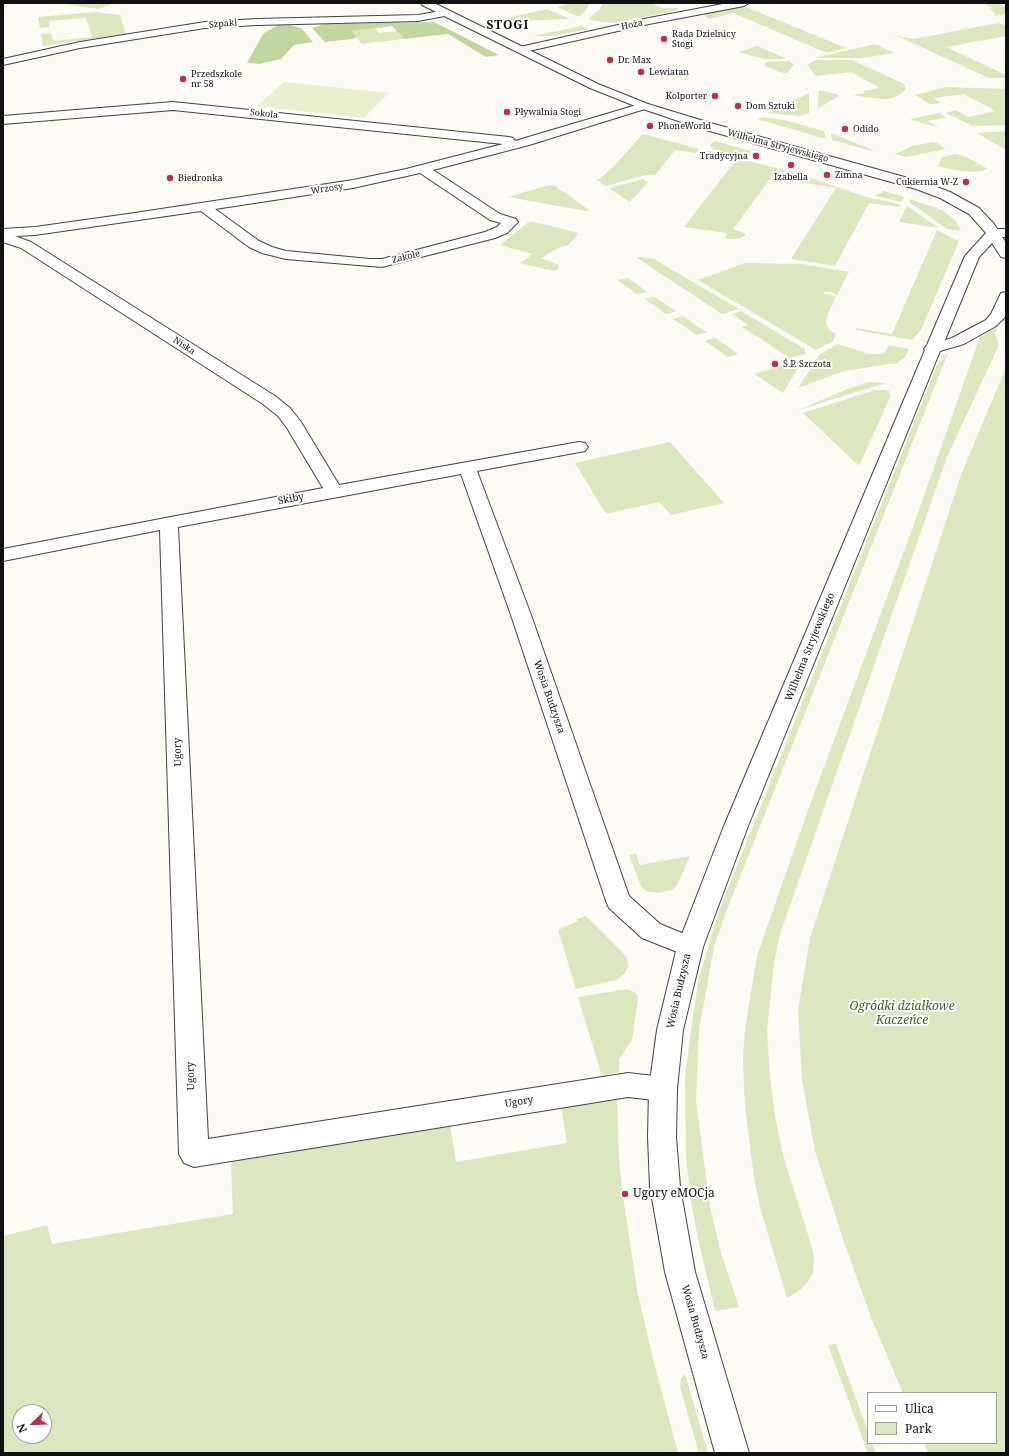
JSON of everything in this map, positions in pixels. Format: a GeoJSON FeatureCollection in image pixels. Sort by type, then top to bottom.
{"type":"FeatureCollection","features":[{"type":"Feature","properties":{"kind":"street","name":"Wilhelma Stryjewskiego"},"geometry":{"type":"LineString","coordinates":[[426,3],[594,86],[644,106],[703,125],[921,186],[945,195],[974,211],[1000,233],[1006,254]]}},
{"type":"Feature","properties":{"kind":"street","name":"Hoża"},"geometry":{"type":"LineString","coordinates":[[520,50],[642,22],[744,3]]}},
{"type":"Feature","properties":{"kind":"street","name":"Szpaki"},"geometry":{"type":"LineString","coordinates":[[3,62],[80,45],[204,26],[257,22],[418,18],[446,13]]}},
{"type":"Feature","properties":{"kind":"street","name":"Sokola"},"geometry":{"type":"LineString","coordinates":[[3,120],[173,106],[293,117],[526,142]]}},
{"type":"Feature","properties":{"kind":"street","name":"Wrzosy"},"geometry":{"type":"LineString","coordinates":[[3,233],[35,231],[322,190],[422,169],[526,142],[644,106]]}},
{"type":"Feature","properties":{"kind":"street"},"geometry":{"type":"LineString","coordinates":[[267,124],[293,117]]}},
{"type":"Feature","properties":{"kind":"street","name":"Zakole"},"geometry":{"type":"LineString","coordinates":[[204,207],[254,244],[272,252],[286,255],[370,263],[382,263],[490,235],[502,230],[511,222],[495,217],[422,169]]}},
{"type":"Feature","properties":{"kind":"street","name":"Wilhelma Stryjewskiego"},"geometry":{"type":"LineString","coordinates":[[690,947],[736,826],[932,349],[972,256],[1000,233]]}},
{"type":"Feature","properties":{"kind":"street","name":"Niska"},"geometry":{"type":"LineString","coordinates":[[3,237],[26,245],[268,400],[284,412],[295,426],[334,491]]}},
{"type":"Feature","properties":{"kind":"street"},"geometry":{"type":"LineString","coordinates":[[932,349],[958,341],[991,323],[998,316],[1006,296]]}},
{"type":"Feature","properties":{"kind":"street","name":"Skiby"},"geometry":{"type":"LineString","coordinates":[[3,555],[334,491],[579,447]]}},
{"type":"Feature","properties":{"kind":"street","name":"Wosia Budzysza"},"geometry":{"type":"LineString","coordinates":[[467,467],[513,592],[618,901],[651,931],[690,947],[670,1030],[663,1089],[662,1137],[666,1187],[680,1272],[732,1453]]}},
{"type":"Feature","properties":{"kind":"street","name":"Ugory"},"geometry":{"type":"LineString","coordinates":[[169,523],[194,1154],[628,1085],[663,1089]]}},
{"type":"Feature","properties":{"kind":"green space"},"geometry":{"type":"Polygon","coordinates":[[[56,3],[114,3],[99,9],[56,3]]]}},
{"type":"Feature","properties":{"kind":"green space"},"geometry":{"type":"Polygon","coordinates":[[[571,3],[590,3],[579,17],[557,7],[571,3]]]}},
{"type":"Feature","properties":{"kind":"green space"},"geometry":{"type":"Polygon","coordinates":[[[603,3],[651,3],[662,8],[676,8],[679,10],[614,23],[588,19],[599,10],[603,3]]]}},
{"type":"Feature","properties":{"kind":"green space"},"geometry":{"type":"Polygon","coordinates":[[[982,3],[995,3],[1006,7],[1006,14],[995,16],[994,12],[988,9],[993,8],[982,3]]]}},
{"type":"Feature","properties":{"kind":"green space"},"geometry":{"type":"Polygon","coordinates":[[[746,7],[846,48],[827,53],[733,13],[710,19],[705,16],[706,13],[746,7]]]}},
{"type":"Feature","properties":{"kind":"green space"},"geometry":{"type":"Polygon","coordinates":[[[547,9],[570,19],[519,21],[509,28],[503,25],[512,21],[498,20],[547,9]]]}},
{"type":"Feature","properties":{"kind":"green space"},"geometry":{"type":"Polygon","coordinates":[[[95,12],[120,15],[126,34],[43,46],[41,34],[51,33],[53,41],[92,37],[86,18],[49,21],[50,27],[40,28],[38,17],[95,12]]]}},
{"type":"Feature","properties":{"kind":"green space"},"geometry":{"type":"Polygon","coordinates":[[[434,22],[499,55],[486,57],[448,34],[404,39],[392,26],[352,31],[356,37],[353,39],[325,42],[312,28],[326,24],[434,22]]]}},
{"type":"Feature","properties":{"kind":"green space"},"geometry":{"type":"Polygon","coordinates":[[[998,23],[1006,26],[1006,36],[946,47],[1006,75],[1006,78],[989,78],[895,35],[914,39],[998,23]]]}},
{"type":"Feature","properties":{"kind":"green space"},"geometry":{"type":"Polygon","coordinates":[[[278,25],[290,25],[301,28],[313,42],[294,45],[281,59],[259,64],[247,63],[263,34],[278,25]]]}},
{"type":"Feature","properties":{"kind":"green space"},"geometry":{"type":"Polygon","coordinates":[[[582,26],[589,29],[553,36],[533,36],[582,26]]]}},
{"type":"Feature","properties":{"kind":"green space"},"geometry":{"type":"Polygon","coordinates":[[[375,28],[379,33],[396,31],[404,39],[362,44],[351,31],[375,28]]]}},
{"type":"Feature","properties":{"kind":"green space"},"geometry":{"type":"Polygon","coordinates":[[[875,44],[894,53],[862,58],[814,58],[875,44]]]}},
{"type":"Feature","properties":{"kind":"green space"},"geometry":{"type":"Polygon","coordinates":[[[757,46],[785,58],[764,59],[739,52],[757,46]]]}},
{"type":"Feature","properties":{"kind":"green space"},"geometry":{"type":"Polygon","coordinates":[[[816,60],[852,60],[904,84],[906,89],[899,95],[888,99],[851,95],[865,93],[863,91],[880,88],[851,72],[816,76],[807,65],[816,60]]]}},
{"type":"Feature","properties":{"kind":"green space"},"geometry":{"type":"Polygon","coordinates":[[[790,61],[794,65],[787,73],[783,73],[765,66],[765,62],[790,61]]]}},
{"type":"Feature","properties":{"kind":"green space"},"geometry":{"type":"Polygon","coordinates":[[[284,82],[389,93],[364,118],[257,106],[284,82]]]}},
{"type":"Feature","properties":{"kind":"green space"},"geometry":{"type":"Polygon","coordinates":[[[946,87],[1006,89],[1006,125],[973,126],[946,113],[955,110],[969,117],[996,111],[964,94],[933,98],[941,103],[933,104],[929,104],[915,95],[946,87]]]}},
{"type":"Feature","properties":{"kind":"green space"},"geometry":{"type":"Polygon","coordinates":[[[819,90],[836,94],[839,96],[818,108],[819,90]]]}},
{"type":"Feature","properties":{"kind":"green space"},"geometry":{"type":"Polygon","coordinates":[[[809,93],[809,113],[807,114],[800,116],[768,113],[809,93]]]}},
{"type":"Feature","properties":{"kind":"green space"},"geometry":{"type":"Polygon","coordinates":[[[940,113],[946,118],[927,121],[939,127],[910,119],[940,113]]]}},
{"type":"Feature","properties":{"kind":"green space"},"geometry":{"type":"Polygon","coordinates":[[[763,117],[784,120],[824,131],[826,139],[757,119],[763,117]]]}},
{"type":"Feature","properties":{"kind":"green space"},"geometry":{"type":"Polygon","coordinates":[[[1006,131],[1006,150],[977,133],[978,133],[1006,131]]]}},
{"type":"Feature","properties":{"kind":"green space"},"geometry":{"type":"Polygon","coordinates":[[[643,134],[699,149],[696,153],[675,150],[655,175],[646,175],[606,186],[597,180],[615,165],[643,134]]]}},
{"type":"Feature","properties":{"kind":"green space"},"geometry":{"type":"Polygon","coordinates":[[[831,134],[873,150],[872,151],[832,140],[831,134]]]}},
{"type":"Feature","properties":{"kind":"green space"},"geometry":{"type":"Polygon","coordinates":[[[716,141],[751,151],[741,156],[713,149],[710,145],[716,141]]]}},
{"type":"Feature","properties":{"kind":"green space"},"geometry":{"type":"Polygon","coordinates":[[[932,142],[938,143],[945,149],[906,157],[895,154],[912,146],[932,142]]]}},
{"type":"Feature","properties":{"kind":"green space"},"geometry":{"type":"Polygon","coordinates":[[[705,151],[799,174],[776,171],[733,229],[746,235],[738,239],[729,239],[725,238],[727,233],[684,227],[736,160],[702,154],[705,151]]]}},
{"type":"Feature","properties":{"kind":"green space"},"geometry":{"type":"Polygon","coordinates":[[[955,154],[966,157],[988,169],[978,172],[961,171],[938,166],[942,157],[955,154]]]}},
{"type":"Feature","properties":{"kind":"green space"},"geometry":{"type":"Polygon","coordinates":[[[804,177],[808,177],[866,197],[900,204],[899,207],[869,203],[835,266],[791,259],[836,188],[800,182],[804,177]]]}},
{"type":"Feature","properties":{"kind":"green space"},"geometry":{"type":"Polygon","coordinates":[[[643,179],[648,182],[630,202],[609,188],[643,179]]]}},
{"type":"Feature","properties":{"kind":"green space"},"geometry":{"type":"Polygon","coordinates":[[[549,185],[554,185],[589,210],[586,211],[508,197],[549,185]]]}},
{"type":"Feature","properties":{"kind":"green space"},"geometry":{"type":"Polygon","coordinates":[[[884,191],[904,197],[902,202],[875,196],[884,191]]]}},
{"type":"Feature","properties":{"kind":"green space"},"geometry":{"type":"Polygon","coordinates":[[[910,199],[942,210],[956,221],[961,231],[947,229],[909,202],[910,199]]]}},
{"type":"Feature","properties":{"kind":"green space"},"geometry":{"type":"Polygon","coordinates":[[[907,206],[939,228],[899,222],[907,206]]]}},
{"type":"Feature","properties":{"kind":"green space"},"geometry":{"type":"Polygon","coordinates":[[[530,221],[579,233],[568,245],[556,249],[541,258],[559,265],[558,269],[554,271],[520,263],[533,254],[500,245],[530,221]]]}},
{"type":"Feature","properties":{"kind":"green space"},"geometry":{"type":"Polygon","coordinates":[[[937,230],[959,241],[921,330],[912,340],[856,330],[856,328],[892,334],[937,230]]]}},
{"type":"Feature","properties":{"kind":"green space"},"geometry":{"type":"Polygon","coordinates":[[[637,258],[654,259],[739,309],[722,314],[637,258]]]}},
{"type":"Feature","properties":{"kind":"green space"},"geometry":{"type":"Polygon","coordinates":[[[745,263],[803,264],[849,272],[837,295],[831,292],[824,292],[823,294],[836,296],[827,316],[826,323],[829,330],[836,334],[833,341],[816,350],[698,280],[745,263]]]}},
{"type":"Feature","properties":{"kind":"green space"},"geometry":{"type":"Polygon","coordinates":[[[627,278],[647,292],[637,294],[617,280],[627,278]]]}},
{"type":"Feature","properties":{"kind":"green space"},"geometry":{"type":"Polygon","coordinates":[[[654,297],[676,311],[666,314],[645,299],[654,297]]]}},
{"type":"Feature","properties":{"kind":"green space"},"geometry":{"type":"Polygon","coordinates":[[[741,311],[805,349],[805,354],[790,358],[742,327],[748,325],[732,314],[741,311]]]}},
{"type":"Feature","properties":{"kind":"green space"},"geometry":{"type":"Polygon","coordinates":[[[683,316],[707,332],[697,335],[673,319],[683,316]]]}},
{"type":"Feature","properties":{"kind":"green space"},"geometry":{"type":"Polygon","coordinates":[[[998,325],[995,334],[999,345],[947,457],[780,934],[774,962],[767,1031],[770,1077],[775,1116],[783,1155],[813,1251],[814,1261],[813,1273],[806,1284],[799,1291],[787,1298],[760,1207],[754,1178],[745,1106],[743,1061],[745,1029],[757,956],[807,813],[913,527],[980,337],[998,325]]]}},
{"type":"Feature","properties":{"kind":"green space"},"geometry":{"type":"Polygon","coordinates":[[[715,338],[738,354],[728,357],[705,341],[715,338]]]}},
{"type":"Feature","properties":{"kind":"green space"},"geometry":{"type":"Polygon","coordinates":[[[838,344],[869,354],[884,354],[889,345],[909,349],[905,357],[897,363],[844,371],[798,388],[820,354],[838,344]]]}},
{"type":"Feature","properties":{"kind":"green space"},"geometry":{"type":"Polygon","coordinates":[[[948,353],[726,912],[714,947],[699,1030],[696,1101],[710,1207],[721,1253],[739,1307],[715,1311],[691,1201],[686,1157],[685,1078],[699,978],[719,911],[937,365],[948,353]]]}},
{"type":"Feature","properties":{"kind":"green space"},"geometry":{"type":"Polygon","coordinates":[[[804,359],[783,393],[754,374],[804,359]]]}},
{"type":"Feature","properties":{"kind":"green space","name":"Ogródki działkowe Kaczeńce"},"geometry":{"type":"Polygon","coordinates":[[[1006,368],[1006,1453],[928,1453],[924,1444],[997,1444],[997,1392],[903,1392],[872,1320],[842,1236],[815,1151],[802,1079],[798,1010],[810,938],[962,472],[1006,368]]]}},
{"type":"Feature","properties":{"kind":"green space"},"geometry":{"type":"Polygon","coordinates":[[[869,382],[886,383],[798,410],[850,388],[869,382]]]}},
{"type":"Feature","properties":{"kind":"green space"},"geometry":{"type":"Polygon","coordinates":[[[875,390],[889,391],[891,395],[860,464],[858,465],[803,413],[875,390]]]}},
{"type":"Feature","properties":{"kind":"green space"},"geometry":{"type":"Polygon","coordinates":[[[670,442],[724,503],[671,515],[659,502],[606,514],[575,463],[670,442]]]}},
{"type":"Feature","properties":{"kind":"green space"},"geometry":{"type":"Polygon","coordinates":[[[636,854],[640,865],[690,856],[677,885],[672,890],[658,893],[646,891],[641,886],[629,855],[636,854]]]}},
{"type":"Feature","properties":{"kind":"green space"},"geometry":{"type":"Polygon","coordinates":[[[586,916],[623,953],[627,959],[628,967],[624,974],[616,980],[576,989],[558,930],[578,921],[577,919],[586,916]]]}},
{"type":"Feature","properties":{"kind":"green space"},"geometry":{"type":"Polygon","coordinates":[[[627,989],[634,992],[638,998],[632,1040],[619,1059],[619,1072],[602,1076],[578,997],[627,989]]]}},
{"type":"Feature","properties":{"kind":"green space"},"geometry":{"type":"Polygon","coordinates":[[[617,1098],[619,1159],[623,1197],[638,1295],[678,1453],[3,1453],[3,1236],[47,1225],[52,1244],[233,1214],[231,1159],[450,1125],[456,1162],[567,1143],[561,1106],[617,1098]]]}},
{"type":"Feature","properties":{"kind":"green space"},"geometry":{"type":"Polygon","coordinates":[[[836,1344],[867,1429],[867,1444],[872,1444],[876,1453],[868,1453],[828,1345],[836,1344]]]}},
{"type":"Feature","properties":{"kind":"green space"},"geometry":{"type":"Polygon","coordinates":[[[685,1374],[708,1453],[699,1453],[680,1387],[681,1379],[685,1374]]]}},
{"type":"Feature","properties":{"kind":"place","name":"Rada Dzielnicy Stogi"},"geometry":{"type":"Point","coordinates":[664,39]}},
{"type":"Feature","properties":{"kind":"place","name":"Dr. Max"},"geometry":{"type":"Point","coordinates":[610,60]}},
{"type":"Feature","properties":{"kind":"place","name":"Lewiatan"},"geometry":{"type":"Point","coordinates":[641,72]}},
{"type":"Feature","properties":{"kind":"place","name":"Przedszkole nr 58"},"geometry":{"type":"Point","coordinates":[183,79]}},
{"type":"Feature","properties":{"kind":"place","name":"Kolporter"},"geometry":{"type":"Point","coordinates":[715,96]}},
{"type":"Feature","properties":{"kind":"place","name":"Dom Sztuki"},"geometry":{"type":"Point","coordinates":[738,106]}},
{"type":"Feature","properties":{"kind":"place","name":"Pływalnia Stogi"},"geometry":{"type":"Point","coordinates":[507,112]}},
{"type":"Feature","properties":{"kind":"place","name":"PhoneWorld"},"geometry":{"type":"Point","coordinates":[650,126]}},
{"type":"Feature","properties":{"kind":"place","name":"Odido"},"geometry":{"type":"Point","coordinates":[845,129]}},
{"type":"Feature","properties":{"kind":"place","name":"Tradycyjna"},"geometry":{"type":"Point","coordinates":[756,156]}},
{"type":"Feature","properties":{"kind":"place","name":"Izabella"},"geometry":{"type":"Point","coordinates":[791,165]}},
{"type":"Feature","properties":{"kind":"place","name":"Zimna"},"geometry":{"type":"Point","coordinates":[827,175]}},
{"type":"Feature","properties":{"kind":"place","name":"Biedronka"},"geometry":{"type":"Point","coordinates":[170,178]}},
{"type":"Feature","properties":{"kind":"place","name":"Cukiernia W-Z"},"geometry":{"type":"Point","coordinates":[966,182]}},
{"type":"Feature","properties":{"kind":"place","name":"Ś.P. Szczota"},"geometry":{"type":"Point","coordinates":[775,364]}},
{"type":"Feature","properties":{"kind":"place","name":"Ugory eMOCja"},"geometry":{"type":"Point","coordinates":[625,1194]}},
{"type":"Feature","properties":{"kind":"district","name":"STOGI"},"geometry":{"type":"Point","coordinates":[508,26]}}]}
